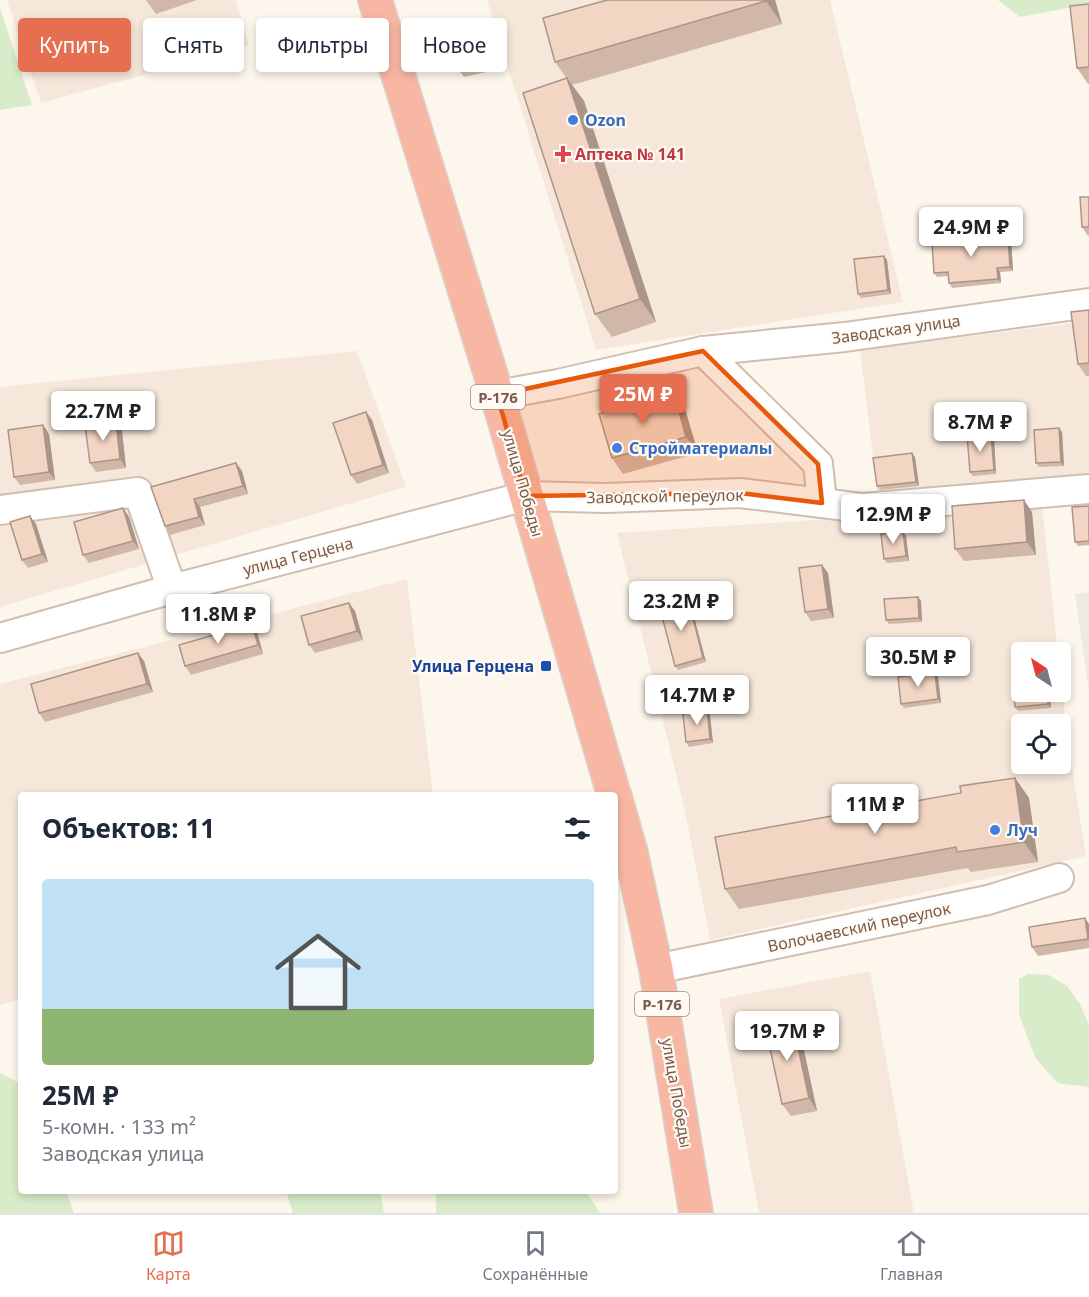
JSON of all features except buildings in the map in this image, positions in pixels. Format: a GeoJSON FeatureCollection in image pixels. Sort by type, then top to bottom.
{"type":"FeatureCollection","features":[{"type":"Feature","properties":{"kind":"highway","name":"улица Победы"},"geometry":{"type":"LineString","coordinates":[[375,0],[497,395],[614,792]]}},
{"type":"Feature","properties":{"kind":"highway","name":"улица Победы"},"geometry":{"type":"LineString","coordinates":[[618,807],[631,853],[656,969],[696,1213]]}},
{"type":"Feature","properties":{"kind":"street","name":"Заводская улица"},"geometry":{"type":"LineString","coordinates":[[497,395],[558,384],[703,351],[845,337],[1089,303]]}},
{"type":"Feature","properties":{"kind":"street"},"geometry":{"type":"LineString","coordinates":[[703,351],[818,464],[822,503]]}},
{"type":"Feature","properties":{"kind":"street","name":"Заводской переулок"},"geometry":{"type":"LineString","coordinates":[[526,496],[605,498],[740,493],[862,508],[1089,489]]}},
{"type":"Feature","properties":{"kind":"street"},"geometry":{"type":"LineString","coordinates":[[0,510],[138,492],[172,589]]}},
{"type":"Feature","properties":{"kind":"street","name":"улица Герцена"},"geometry":{"type":"LineString","coordinates":[[0,639],[172,589],[526,496]]}},
{"type":"Feature","properties":{"kind":"street","name":"Волочаевский переулок"},"geometry":{"type":"LineString","coordinates":[[656,969],[988,900],[1059,878]]}},
{"type":"Feature","properties":{"kind":"highlighted area"},"geometry":{"type":"Polygon","coordinates":[[[703,351],[818,464],[822,503],[740,493],[526,496],[497,395],[703,351]]]}},
{"type":"Feature","properties":{"kind":"shaded area"},"geometry":{"type":"Polygon","coordinates":[[[7,0],[236,0],[241,18],[143,18],[143,72],[154,72],[41,103],[31,72],[131,72],[131,18],[18,18],[18,33],[7,0]]]}},
{"type":"Feature","properties":{"kind":"shaded area"},"geometry":{"type":"Polygon","coordinates":[[[487,0],[830,0],[903,302],[596,350],[507,64],[507,18],[493,18],[487,0]]]}},
{"type":"Feature","properties":{"kind":"shaded area"},"geometry":{"type":"Polygon","coordinates":[[[244,28],[249,46],[244,47],[244,28]]]}},
{"type":"Feature","properties":{"kind":"shaded area"},"geometry":{"type":"Polygon","coordinates":[[[1089,321],[1089,480],[878,497],[860,350],[1089,321]]]}},
{"type":"Feature","properties":{"kind":"shaded area"},"geometry":{"type":"Polygon","coordinates":[[[357,351],[406,487],[0,607],[0,387],[357,351]]]}},
{"type":"Feature","properties":{"kind":"shaded area"},"geometry":{"type":"Polygon","coordinates":[[[1042,505],[1057,642],[1011,642],[1011,702],[1064,702],[1065,714],[1011,714],[1011,774],[1071,774],[1071,761],[1086,856],[710,940],[685,811],[617,533],[1042,505]]]}},
{"type":"Feature","properties":{"kind":"shaded area"},"geometry":{"type":"Polygon","coordinates":[[[407,579],[433,792],[18,792],[18,1000],[0,1005],[0,684],[407,579]]]}},
{"type":"Feature","properties":{"kind":"shaded area"},"geometry":{"type":"Polygon","coordinates":[[[1089,592],[1089,692],[1075,594],[1089,592]]]}},
{"type":"Feature","properties":{"kind":"shaded area"},"geometry":{"type":"Polygon","coordinates":[[[870,971],[914,1213],[759,1213],[719,999],[870,971]]]}},
{"type":"Feature","properties":{"kind":"green space"},"geometry":{"type":"Polygon","coordinates":[[[998,0],[1089,0],[1089,4],[1020,17],[998,0]]]}},
{"type":"Feature","properties":{"kind":"green space"},"geometry":{"type":"Polygon","coordinates":[[[0,8],[18,63],[18,72],[21,72],[32,105],[0,110],[0,8]]]}},
{"type":"Feature","properties":{"kind":"green space"},"geometry":{"type":"Polygon","coordinates":[[[1028,974],[1049,975],[1067,986],[1080,1004],[1089,1025],[1089,1087],[1058,1083],[1036,1059],[1019,1015],[1019,979],[1028,974]]]}},
{"type":"Feature","properties":{"kind":"green space"},"geometry":{"type":"Polygon","coordinates":[[[0,1073],[18,1082],[18,1194],[67,1194],[74,1213],[0,1213],[0,1073]]]}},
{"type":"Feature","properties":{"kind":"green space"},"geometry":{"type":"Polygon","coordinates":[[[287,1194],[381,1194],[384,1213],[293,1213],[287,1194]]]}},
{"type":"Feature","properties":{"kind":"green space"},"geometry":{"type":"Polygon","coordinates":[[[436,1194],[588,1194],[600,1213],[436,1213],[436,1194]]]}},
{"type":"Feature","properties":{"kind":"place","name":"Ozon"},"geometry":{"type":"Point","coordinates":[573,120]}},
{"type":"Feature","properties":{"kind":"place","name":"Аптека № 141"},"geometry":{"type":"Point","coordinates":[563,154]}},
{"type":"Feature","properties":{"kind":"place","name":"Стройматериалы"},"geometry":{"type":"Point","coordinates":[617,448]}},
{"type":"Feature","properties":{"kind":"place","name":"Улица Герцена"},"geometry":{"type":"Point","coordinates":[546,666]}},
{"type":"Feature","properties":{"kind":"place","name":"Луч"},"geometry":{"type":"Point","coordinates":[995,830]}}]}
